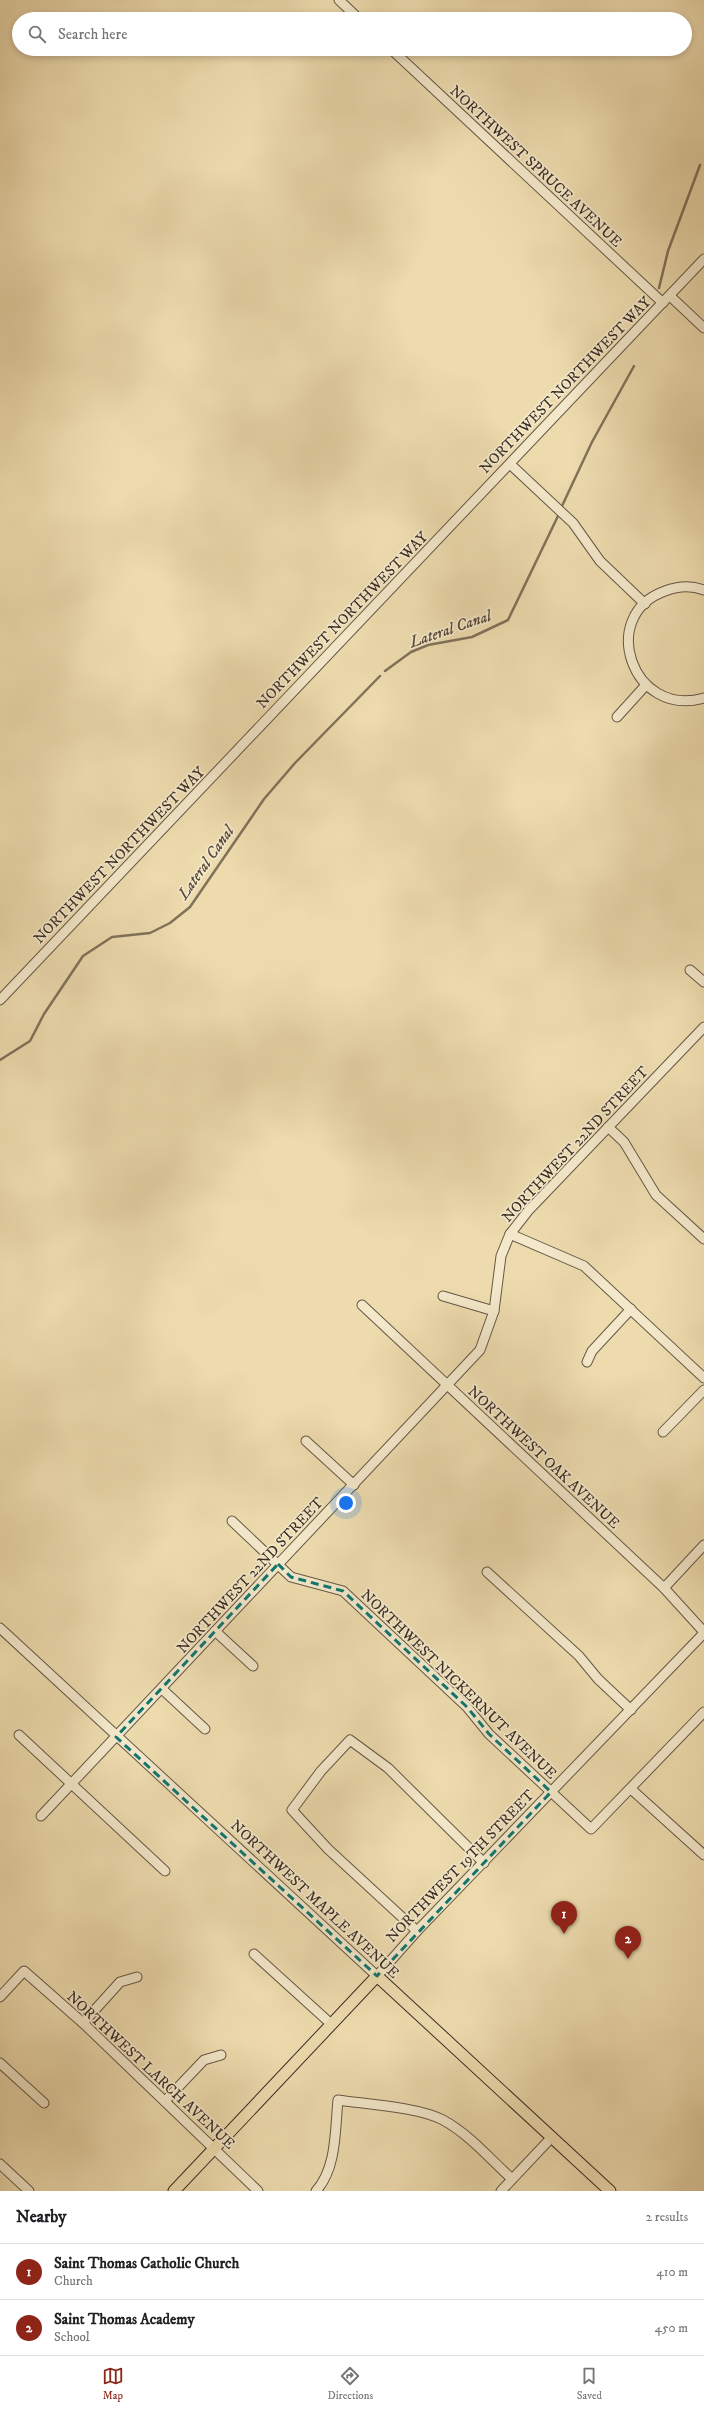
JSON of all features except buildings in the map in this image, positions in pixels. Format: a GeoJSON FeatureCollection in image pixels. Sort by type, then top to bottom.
{"type":"FeatureCollection","features":[{"type":"Feature","properties":{"kind":"main road","name":"NORTHWEST 19TH STREET"},"geometry":{"type":"LineString","coordinates":[[174,2191],[330,2023],[377,1976]]}},
{"type":"Feature","properties":{"kind":"main road","name":"NORTHWEST MAPLE AVENUE"},"geometry":{"type":"LineString","coordinates":[[377,1976],[610,2191]]}},
{"type":"Feature","properties":{"kind":"street"},"geometry":{"type":"LineString","coordinates":[[339,0],[352,12]]}},
{"type":"Feature","properties":{"kind":"street","name":"NORTHWEST SPRUCE AVENUE"},"geometry":{"type":"LineString","coordinates":[[398,56],[663,303]]}},
{"type":"Feature","properties":{"kind":"street","name":"NORTHWEST NORTHWEST WAY"},"geometry":{"type":"LineString","coordinates":[[0,1000],[704,259]]}},
{"type":"Feature","properties":{"kind":"street"},"geometry":{"type":"LineString","coordinates":[[670,296],[704,328]]}},
{"type":"Feature","properties":{"kind":"street"},"geometry":{"type":"LineString","coordinates":[[510,464],[573,523],[600,561],[645,604]]}},
{"type":"Feature","properties":{"kind":"street"},"geometry":{"type":"LineString","coordinates":[[704,590],[695,587],[675,587],[656,594],[645,604],[631,624],[628,644],[631,663],[641,681],[656,694],[675,701],[693,701],[704,698]]}},
{"type":"Feature","properties":{"kind":"street"},"geometry":{"type":"LineString","coordinates":[[617,717],[646,685]]}},
{"type":"Feature","properties":{"kind":"street"},"geometry":{"type":"LineString","coordinates":[[690,970],[704,982]]}},
{"type":"Feature","properties":{"kind":"street","name":"NORTHWEST 22ND STREET"},"geometry":{"type":"LineString","coordinates":[[41,1816],[448,1386],[480,1350],[494,1311],[496,1284],[501,1256],[510,1234],[528,1211],[704,1027]]}},
{"type":"Feature","properties":{"kind":"street"},"geometry":{"type":"LineString","coordinates":[[608,1127],[624,1142],[656,1195],[704,1240]]}},
{"type":"Feature","properties":{"kind":"street"},"geometry":{"type":"LineString","coordinates":[[510,1234],[584,1266],[704,1378]]}},
{"type":"Feature","properties":{"kind":"street"},"geometry":{"type":"LineString","coordinates":[[443,1296],[494,1311]]}},
{"type":"Feature","properties":{"kind":"street","name":"NORTHWEST OAK AVENUE"},"geometry":{"type":"LineString","coordinates":[[362,1305],[664,1588],[704,1632]]}},
{"type":"Feature","properties":{"kind":"street"},"geometry":{"type":"LineString","coordinates":[[587,1362],[592,1351],[630,1309]]}},
{"type":"Feature","properties":{"kind":"street"},"geometry":{"type":"LineString","coordinates":[[663,1432],[704,1390]]}},
{"type":"Feature","properties":{"kind":"street"},"geometry":{"type":"LineString","coordinates":[[306,1441],[354,1485]]}},
{"type":"Feature","properties":{"kind":"street","name":"NORTHWEST NICKERNUT AVENUE"},"geometry":{"type":"LineString","coordinates":[[232,1521],[291,1577],[343,1591],[467,1707],[489,1734],[592,1829],[631,1789]]}},
{"type":"Feature","properties":{"kind":"street"},"geometry":{"type":"LineString","coordinates":[[664,1588],[704,1545]]}},
{"type":"Feature","properties":{"kind":"street"},"geometry":{"type":"LineString","coordinates":[[487,1572],[579,1656],[598,1679],[631,1710]]}},
{"type":"Feature","properties":{"kind":"street","name":"NORTHWEST MAPLE AVENUE"},"geometry":{"type":"LineString","coordinates":[[0,1628],[116,1737],[377,1976]]}},
{"type":"Feature","properties":{"kind":"street"},"geometry":{"type":"LineString","coordinates":[[215,1631],[253,1666]]}},
{"type":"Feature","properties":{"kind":"street","name":"NORTHWEST 19TH STREET"},"geometry":{"type":"LineString","coordinates":[[377,1976],[417,1931],[631,1710],[704,1632]]}},
{"type":"Feature","properties":{"kind":"street"},"geometry":{"type":"LineString","coordinates":[[162,1689],[205,1729]]}},
{"type":"Feature","properties":{"kind":"street"},"geometry":{"type":"LineString","coordinates":[[704,1712],[631,1789],[704,1855]]}},
{"type":"Feature","properties":{"kind":"street"},"geometry":{"type":"LineString","coordinates":[[19,1735],[165,1871]]}},
{"type":"Feature","properties":{"kind":"street"},"geometry":{"type":"LineString","coordinates":[[417,1931],[328,1849],[292,1810],[321,1772],[350,1740],[388,1768],[484,1863]]}},
{"type":"Feature","properties":{"kind":"street"},"geometry":{"type":"LineString","coordinates":[[254,1954],[330,2023]]}},
{"type":"Feature","properties":{"kind":"street","name":"NORTHWEST LARCH AVENUE"},"geometry":{"type":"LineString","coordinates":[[0,1997],[24,1971],[83,2023],[215,2148],[258,2191]]}},
{"type":"Feature","properties":{"kind":"street"},"geometry":{"type":"LineString","coordinates":[[83,2023],[120,1982],[137,1977]]}},
{"type":"Feature","properties":{"kind":"street"},"geometry":{"type":"LineString","coordinates":[[165,2102],[204,2060],[221,2055]]}},
{"type":"Feature","properties":{"kind":"street"},"geometry":{"type":"LineString","coordinates":[[0,2063],[44,2104]]}},
{"type":"Feature","properties":{"kind":"street"},"geometry":{"type":"LineString","coordinates":[[316,2191],[321,2185],[332,2160],[338,2100],[416,2112],[442,2119],[466,2136],[512,2179]]}},
{"type":"Feature","properties":{"kind":"street"},"geometry":{"type":"LineString","coordinates":[[501,2191],[552,2137]]}},
{"type":"Feature","properties":{"kind":"street"},"geometry":{"type":"LineString","coordinates":[[0,2164],[29,2191]]}},
{"type":"Feature","properties":{"kind":"highlighted area"},"geometry":{"type":"Polygon","coordinates":[[[278,1564],[291,1577],[343,1591],[467,1707],[489,1734],[551,1792],[377,1976],[116,1737],[278,1564]]]}},
{"type":"Feature","properties":{"kind":"waterway"},"geometry":{"type":"LineString","coordinates":[[659,288],[668,251],[700,165]]}},
{"type":"Feature","properties":{"kind":"waterway","name":"Lateral Canal"},"geometry":{"type":"LineString","coordinates":[[562,506],[592,442],[634,366]]}},
{"type":"Feature","properties":{"kind":"waterway","name":"Lateral Canal"},"geometry":{"type":"LineString","coordinates":[[385,671],[411,652],[428,645],[472,637],[508,620],[558,516]]}},
{"type":"Feature","properties":{"kind":"waterway","name":"Lateral Canal"},"geometry":{"type":"LineString","coordinates":[[0,1060],[30,1041],[44,1014],[83,956],[112,937],[150,933],[170,923],[190,907],[264,799],[295,763],[380,676]]}},
{"type":"Feature","properties":{"kind":"place","name":"Saint Thomas Catholic Church"},"geometry":{"type":"Point","coordinates":[564,1934]}},
{"type":"Feature","properties":{"kind":"place","name":"Saint Thomas Academy"},"geometry":{"type":"Point","coordinates":[628,1959]}}]}
